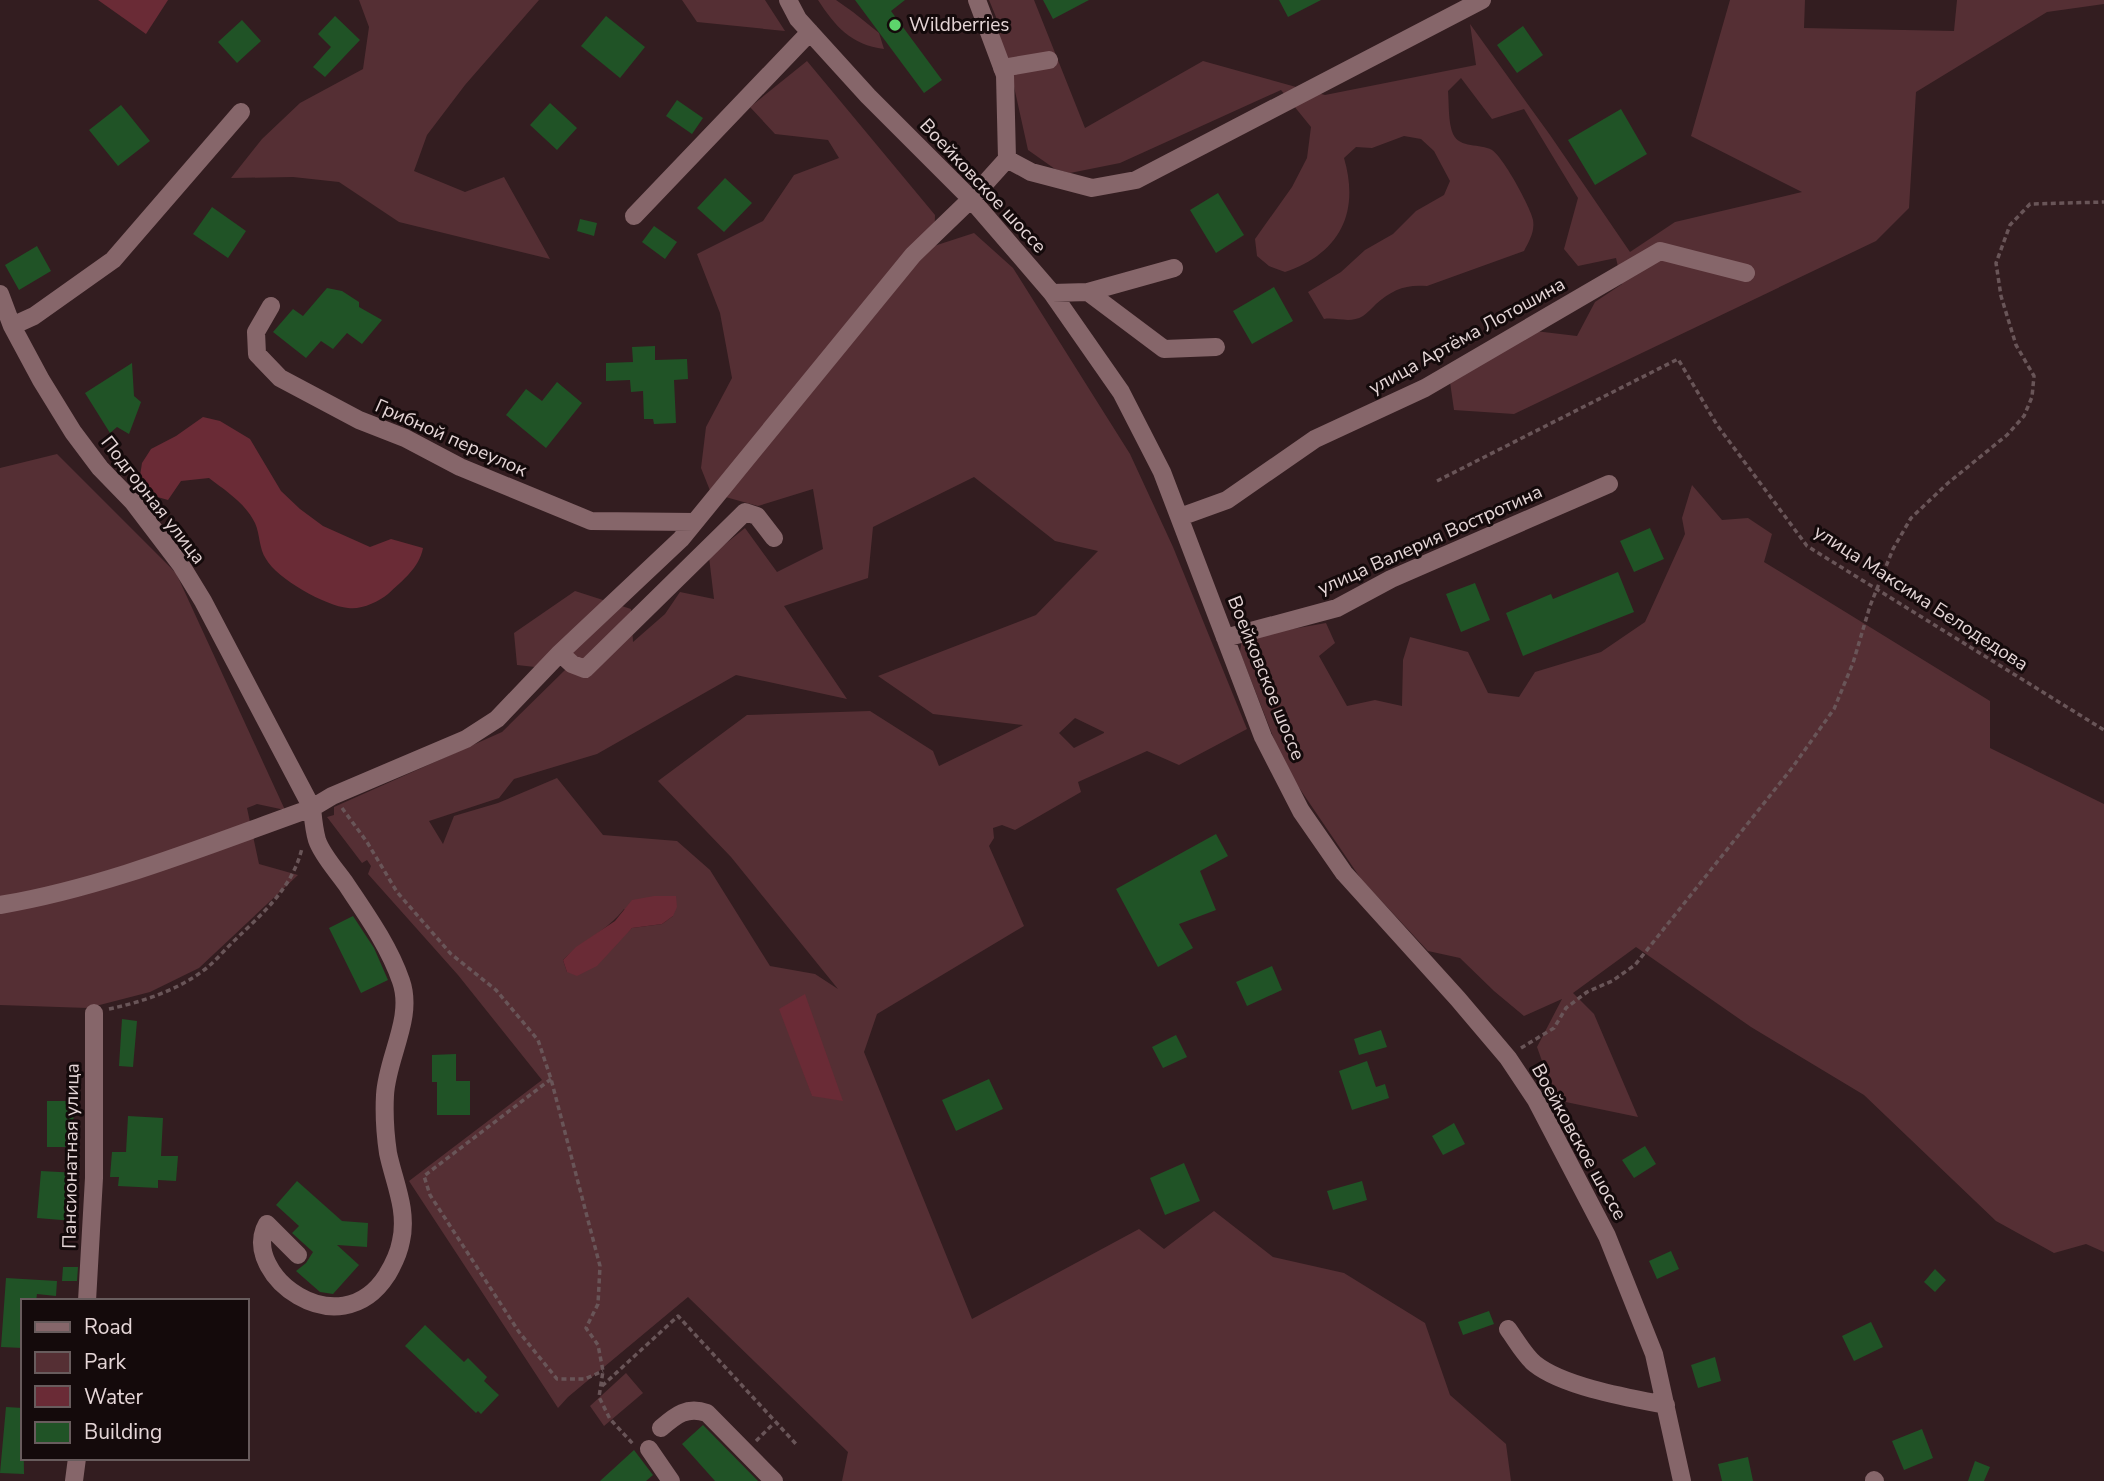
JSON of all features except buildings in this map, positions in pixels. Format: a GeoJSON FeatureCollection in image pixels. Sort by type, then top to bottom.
{"type":"FeatureCollection","features":[{"type":"Feature","properties":{"kind":"street","name":"Воейковское шоссе"},"geometry":{"type":"LineString","coordinates":[[788,0],[798,19],[868,96],[971,199],[1052,293],[1122,392],[1162,472],[1263,737],[1301,811],[1344,873],[1508,1058],[1536,1100],[1608,1236],[1654,1354],[1682,1481]]}},
{"type":"Feature","properties":{"kind":"street"},"geometry":{"type":"LineString","coordinates":[[0,905],[39,898],[110,878],[312,808],[332,796],[466,739],[497,719],[560,653],[681,539],[913,255],[971,199],[1007,159],[1005,75],[977,0]]}},
{"type":"Feature","properties":{"kind":"street"},"geometry":{"type":"LineString","coordinates":[[1007,159],[1031,172],[1092,188],[1136,180],[1482,0]]}},
{"type":"Feature","properties":{"kind":"street"},"geometry":{"type":"LineString","coordinates":[[634,216],[810,32]]}},
{"type":"Feature","properties":{"kind":"street"},"geometry":{"type":"LineString","coordinates":[[1002,68],[1049,60]]}},
{"type":"Feature","properties":{"kind":"street"},"geometry":{"type":"LineString","coordinates":[[12,326],[34,316],[113,260],[241,111]]}},
{"type":"Feature","properties":{"kind":"street","name":"улица Артёма Лотошина"},"geometry":{"type":"LineString","coordinates":[[1180,517],[1227,500],[1315,439],[1426,388],[1660,251],[1746,273]]}},
{"type":"Feature","properties":{"kind":"street"},"geometry":{"type":"LineString","coordinates":[[1052,293],[1088,292],[1174,268]]}},
{"type":"Feature","properties":{"kind":"street"},"geometry":{"type":"LineString","coordinates":[[1088,292],[1164,349],[1216,347]]}},
{"type":"Feature","properties":{"kind":"street","name":"Подгорная улица"},"geometry":{"type":"LineString","coordinates":[[0,294],[12,326],[73,432],[100,468],[133,502],[181,565],[204,601],[312,808],[317,841],[382,942],[404,992],[403,1017],[385,1091],[384,1128],[403,1212],[401,1242],[391,1268],[378,1289],[342,1308],[321,1306],[303,1300],[281,1283],[267,1264],[261,1247],[261,1236],[267,1224],[298,1255]]}},
{"type":"Feature","properties":{"kind":"street","name":"Грибной переулок"},"geometry":{"type":"LineString","coordinates":[[271,306],[256,332],[257,354],[279,378],[359,420],[405,438],[460,467],[591,521],[695,522]]}},
{"type":"Feature","properties":{"kind":"street","name":"улица Валерия Востротина"},"geometry":{"type":"LineString","coordinates":[[1225,638],[1336,608],[1391,579],[1609,484]]}},
{"type":"Feature","properties":{"kind":"street"},"geometry":{"type":"LineString","coordinates":[[560,653],[572,664],[585,669],[745,512],[757,516],[774,538]]}},
{"type":"Feature","properties":{"kind":"street","name":"Пансионатная улица"},"geometry":{"type":"LineString","coordinates":[[87,1299],[94,1178],[94,1013]]}},
{"type":"Feature","properties":{"kind":"street"},"geometry":{"type":"LineString","coordinates":[[1508,1329],[1535,1364],[1566,1380],[1666,1405]]}},
{"type":"Feature","properties":{"kind":"street"},"geometry":{"type":"LineString","coordinates":[[661,1428],[683,1411],[697,1410],[707,1413],[772,1480]]}},
{"type":"Feature","properties":{"kind":"street"},"geometry":{"type":"LineString","coordinates":[[649,1449],[671,1481]]}},
{"type":"Feature","properties":{"kind":"street"},"geometry":{"type":"LineString","coordinates":[[74,1481],[77,1460]]}},
{"type":"Feature","properties":{"kind":"path"},"geometry":{"type":"LineString","coordinates":[[1508,1058],[1554,1028],[1566,1008],[1587,992],[1612,981],[1634,965],[1792,768],[1834,709],[1853,663],[1870,606],[1889,560],[1911,518],[1948,483],[2007,435],[2024,416],[2032,397],[2034,376],[2016,345],[2001,296],[1996,263],[2010,225],[2030,204],[2104,202]]}},
{"type":"Feature","properties":{"kind":"path","name":"улица Максима Белодедова"},"geometry":{"type":"LineString","coordinates":[[1437,481],[1678,359],[1717,425],[1807,547],[2104,730]]}},
{"type":"Feature","properties":{"kind":"path"},"geometry":{"type":"LineString","coordinates":[[332,796],[367,842],[397,892],[451,954],[496,990],[538,1040],[551,1079],[600,1266],[598,1304],[586,1328],[598,1345],[603,1371],[599,1397],[610,1419],[634,1445],[643,1450],[649,1449]]}},
{"type":"Feature","properties":{"kind":"path"},"geometry":{"type":"LineString","coordinates":[[94,1013],[133,1004],[171,989],[204,970],[275,901],[299,860],[302,847]]}},
{"type":"Feature","properties":{"kind":"path"},"geometry":{"type":"LineString","coordinates":[[551,1079],[424,1176],[430,1195],[512,1321],[557,1379],[585,1379],[603,1371]]}},
{"type":"Feature","properties":{"kind":"path"},"geometry":{"type":"LineString","coordinates":[[600,1388],[678,1317],[796,1444]]}},
{"type":"Feature","properties":{"kind":"path"},"geometry":{"type":"LineString","coordinates":[[612,1377],[616,1382]]}},
{"type":"Feature","properties":{"kind":"path"},"geometry":{"type":"LineString","coordinates":[[745,1452],[775,1423]]}},
{"type":"Feature","properties":{"kind":"green space"},"geometry":{"type":"Polygon","coordinates":[[[359,0],[539,0],[465,85],[427,135],[414,171],[465,192],[504,177],[550,259],[399,222],[339,182],[293,177],[231,178],[262,139],[300,103],[363,69],[369,27],[359,0]]]}},
{"type":"Feature","properties":{"kind":"green space"},"geometry":{"type":"Polygon","coordinates":[[[682,0],[765,0],[785,31],[697,22],[682,0]]]}},
{"type":"Feature","properties":{"kind":"green space"},"geometry":{"type":"Polygon","coordinates":[[[818,0],[836,0],[853,12],[879,33],[884,49],[853,39],[831,18],[818,0]]]}},
{"type":"Feature","properties":{"kind":"green space"},"geometry":{"type":"Polygon","coordinates":[[[989,0],[1034,0],[1085,128],[1203,61],[1325,95],[1476,65],[1470,24],[1630,252],[1675,222],[1802,192],[1691,136],[1730,0],[1805,0],[1804,28],[1954,31],[1957,0],[2104,0],[2104,4],[2047,12],[1916,92],[1909,208],[1876,241],[1514,414],[1454,410],[1449,375],[1535,331],[1577,336],[1595,302],[1622,284],[1616,258],[1578,266],[1564,249],[1578,198],[1524,109],[1492,119],[1461,78],[1448,91],[1450,124],[1456,139],[1497,154],[1527,204],[1533,220],[1533,229],[1524,251],[1427,286],[1399,289],[1358,318],[1324,319],[1308,292],[1341,272],[1365,250],[1393,234],[1416,211],[1444,195],[1450,181],[1434,151],[1421,139],[1404,136],[1372,148],[1356,147],[1344,158],[1349,196],[1347,213],[1341,228],[1320,254],[1285,272],[1269,266],[1257,256],[1255,239],[1292,187],[1307,158],[1311,127],[1281,90],[1120,163],[1070,173],[1055,169],[1028,150],[1009,64],[989,0]]]}},
{"type":"Feature","properties":{"kind":"green space"},"geometry":{"type":"Polygon","coordinates":[[[807,61],[935,215],[934,246],[974,233],[1013,268],[1130,454],[1173,547],[1247,729],[1179,765],[1147,751],[1078,782],[1081,792],[1015,830],[1002,825],[993,828],[994,838],[989,846],[1024,926],[877,1014],[864,1052],[972,1319],[1139,1229],[1164,1249],[1214,1211],[1273,1257],[1344,1273],[1425,1323],[1450,1395],[1506,1444],[1511,1481],[842,1481],[848,1452],[688,1297],[558,1408],[409,1181],[542,1080],[458,975],[368,874],[371,866],[367,860],[362,863],[327,817],[334,815],[334,807],[502,732],[565,670],[571,656],[553,669],[517,665],[514,633],[575,591],[631,609],[633,642],[665,614],[680,592],[714,599],[709,557],[745,528],[777,572],[823,549],[813,489],[758,506],[711,493],[701,468],[706,427],[732,378],[720,313],[697,254],[763,221],[794,175],[839,158],[828,140],[775,134],[750,107],[807,61]],[[974,477],[873,527],[868,578],[784,606],[847,699],[736,675],[597,754],[514,779],[499,798],[429,821],[443,844],[454,816],[498,803],[557,778],[603,835],[677,841],[710,870],[770,966],[815,974],[838,989],[731,857],[658,781],[747,715],[870,711],[933,751],[939,766],[1023,725],[933,714],[878,676],[1036,615],[1098,551],[1055,541],[974,477]],[[1075,718],[1059,733],[1074,748],[1104,732],[1075,718]],[[624,909],[563,960],[567,972],[632,928],[662,924],[673,916],[624,909]],[[780,1008],[812,1095],[842,1100],[780,1008]]]}},
{"type":"Feature","properties":{"kind":"green space"},"geometry":{"type":"Polygon","coordinates":[[[57,454],[176,573],[285,810],[257,804],[247,808],[259,864],[298,875],[199,968],[150,992],[88,1008],[0,1005],[0,468],[57,454]]]}},
{"type":"Feature","properties":{"kind":"green space"},"geometry":{"type":"Polygon","coordinates":[[[1692,485],[1722,520],[1748,518],[1772,534],[1764,562],[1990,701],[1990,748],[2104,804],[2104,1252],[2086,1244],[2054,1253],[1996,1221],[1864,1095],[1751,1027],[1636,947],[1573,993],[1594,1014],[1638,1117],[1556,1100],[1537,1047],[1562,999],[1524,1016],[1460,958],[1428,951],[1361,879],[1285,767],[1240,652],[1242,638],[1326,623],[1335,643],[1319,656],[1347,706],[1375,700],[1402,706],[1403,660],[1410,637],[1468,652],[1488,693],[1519,697],[1535,672],[1601,652],[1645,622],[1685,534],[1682,518],[1692,485]]]}},
{"type":"Feature","properties":{"kind":"green space"},"geometry":{"type":"Polygon","coordinates":[[[626,1373],[643,1393],[604,1426],[590,1406],[626,1373]]]}},
{"type":"Feature","properties":{"kind":"water"},"geometry":{"type":"Polygon","coordinates":[[[98,0],[168,0],[146,34],[98,0]]]}},
{"type":"Feature","properties":{"kind":"water"},"geometry":{"type":"Polygon","coordinates":[[[203,417],[220,421],[250,439],[281,491],[323,526],[370,547],[391,539],[423,548],[414,568],[388,594],[374,602],[358,608],[339,606],[303,590],[280,575],[264,555],[257,527],[246,509],[209,478],[181,481],[168,500],[154,496],[139,482],[142,463],[151,449],[203,417]]]}},
{"type":"Feature","properties":{"kind":"water"},"geometry":{"type":"Polygon","coordinates":[[[676,896],[677,907],[673,916],[662,924],[632,928],[597,966],[577,976],[567,972],[563,960],[576,947],[615,921],[632,900],[676,896]]]}},
{"type":"Feature","properties":{"kind":"water"},"geometry":{"type":"Polygon","coordinates":[[[805,994],[843,1101],[812,1096],[779,1009],[805,994]]]}},
{"type":"Feature","properties":{"kind":"place","name":"Wildberries"},"geometry":{"type":"Point","coordinates":[895,25]}}]}
